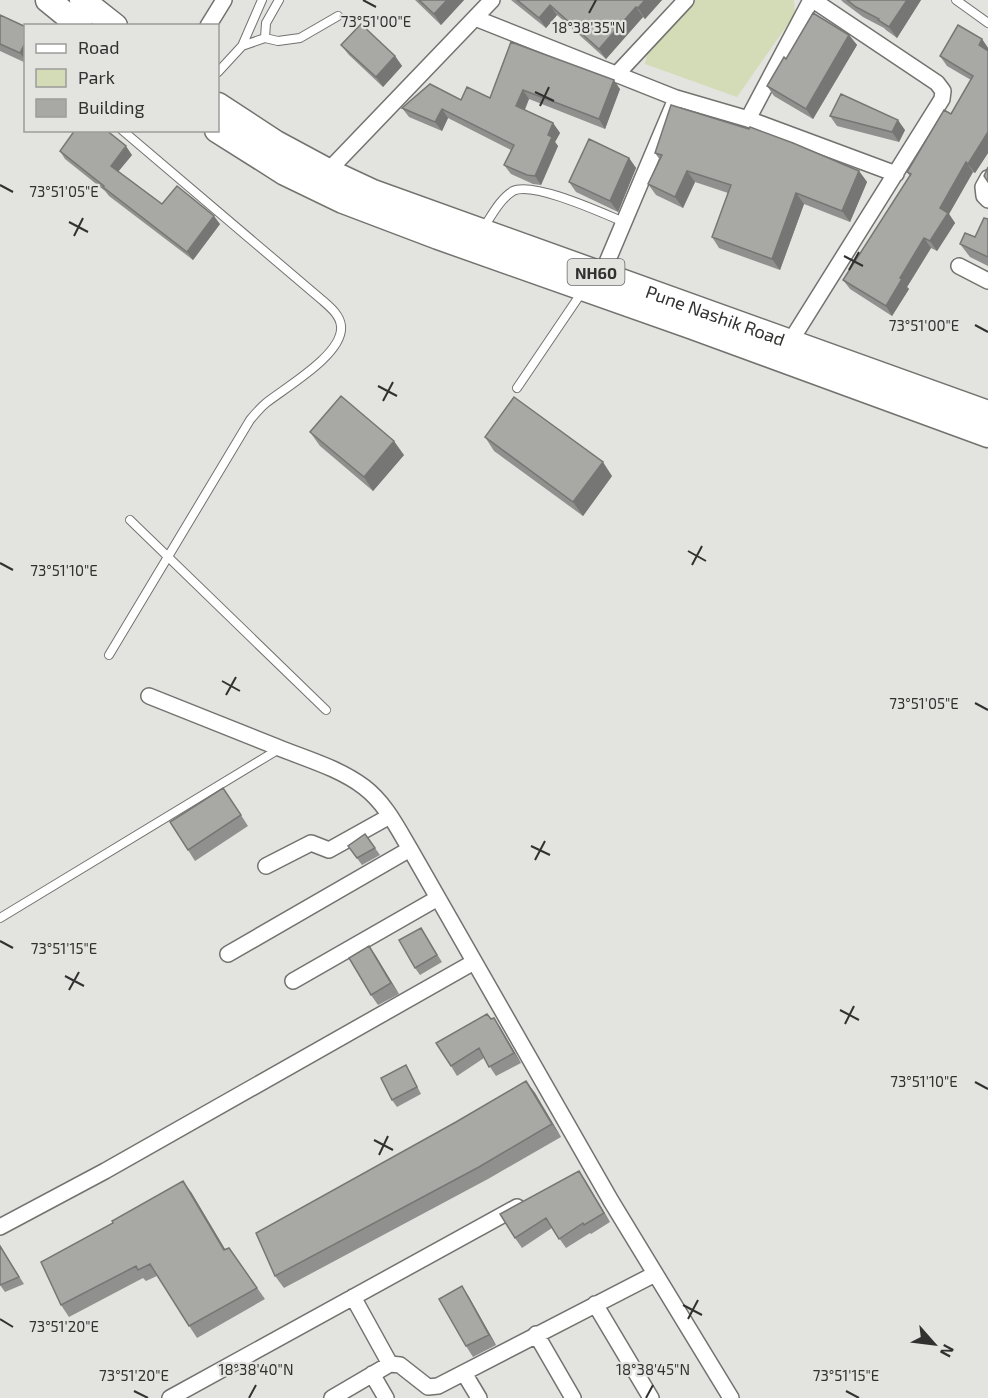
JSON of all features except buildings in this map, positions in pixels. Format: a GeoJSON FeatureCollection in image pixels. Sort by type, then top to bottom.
{"type":"FeatureCollection","features":[{"type":"Feature","properties":{"kind":"highway"},"geometry":{"type":"LineString","coordinates":[[48,0],[78,24]]}},
{"type":"Feature","properties":{"kind":"highway"},"geometry":{"type":"LineString","coordinates":[[82,0],[112,24]]}},
{"type":"Feature","properties":{"kind":"highway","name":"Pune Nashik Road"},"geometry":{"type":"LineString","coordinates":[[219,106],[276,143],[373,192],[481,231],[593,282],[988,435]]}},
{"type":"Feature","properties":{"kind":"highway","name":"Pune Nashik Road"},"geometry":{"type":"LineString","coordinates":[[219,131],[285,173],[344,201],[438,237],[790,342],[988,413]]}},
{"type":"Feature","properties":{"kind":"street"},"geometry":{"type":"LineString","coordinates":[[209,24],[224,0]]}},
{"type":"Feature","properties":{"kind":"street"},"geometry":{"type":"LineString","coordinates":[[328,171],[492,0]]}},
{"type":"Feature","properties":{"kind":"street"},"geometry":{"type":"LineString","coordinates":[[616,75],[686,0]]}},
{"type":"Feature","properties":{"kind":"street"},"geometry":{"type":"LineString","coordinates":[[748,119],[812,0],[937,83],[943,91],[942,99],[790,342]]}},
{"type":"Feature","properties":{"kind":"street"},"geometry":{"type":"LineString","coordinates":[[475,18],[676,98],[748,119],[896,174]]}},
{"type":"Feature","properties":{"kind":"street"},"geometry":{"type":"LineString","coordinates":[[593,282],[624,222],[676,98]]}},
{"type":"Feature","properties":{"kind":"street"},"geometry":{"type":"LineString","coordinates":[[988,178],[983,187],[984,196],[988,200]]}},
{"type":"Feature","properties":{"kind":"street"},"geometry":{"type":"LineString","coordinates":[[959,266],[988,281]]}},
{"type":"Feature","properties":{"kind":"street"},"geometry":{"type":"LineString","coordinates":[[149,696],[349,777],[366,788],[390,816],[474,962],[586,1168],[655,1274],[731,1398]]}},
{"type":"Feature","properties":{"kind":"street"},"geometry":{"type":"LineString","coordinates":[[266,866],[311,843],[329,850],[390,816]]}},
{"type":"Feature","properties":{"kind":"street"},"geometry":{"type":"LineString","coordinates":[[228,954],[410,849]]}},
{"type":"Feature","properties":{"kind":"street"},"geometry":{"type":"LineString","coordinates":[[293,981],[438,898]]}},
{"type":"Feature","properties":{"kind":"street"},"geometry":{"type":"LineString","coordinates":[[0,1227],[105,1171],[474,962]]}},
{"type":"Feature","properties":{"kind":"street"},"geometry":{"type":"LineString","coordinates":[[170,1398],[529,1200]]}},
{"type":"Feature","properties":{"kind":"street"},"geometry":{"type":"LineString","coordinates":[[332,1398],[390,1364],[400,1365],[428,1388],[438,1386],[655,1274]]}},
{"type":"Feature","properties":{"kind":"street"},"geometry":{"type":"LineString","coordinates":[[353,1297],[390,1364]]}},
{"type":"Feature","properties":{"kind":"street"},"geometry":{"type":"LineString","coordinates":[[595,1304],[651,1398]]}},
{"type":"Feature","properties":{"kind":"street"},"geometry":{"type":"LineString","coordinates":[[536,1334],[573,1398]]}},
{"type":"Feature","properties":{"kind":"street"},"geometry":{"type":"LineString","coordinates":[[464,1373],[479,1398]]}},
{"type":"Feature","properties":{"kind":"street"},"geometry":{"type":"LineString","coordinates":[[372,1374],[386,1398]]}},
{"type":"Feature","properties":{"kind":"lane"},"geometry":{"type":"LineString","coordinates":[[219,71],[242,46],[262,0]]}},
{"type":"Feature","properties":{"kind":"lane"},"geometry":{"type":"LineString","coordinates":[[265,38],[266,23],[279,0]]}},
{"type":"Feature","properties":{"kind":"lane"},"geometry":{"type":"LineString","coordinates":[[956,0],[968,3],[988,23]]}},
{"type":"Feature","properties":{"kind":"lane"},"geometry":{"type":"LineString","coordinates":[[242,46],[265,38],[278,41],[300,38],[338,16]]}},
{"type":"Feature","properties":{"kind":"lane"},"geometry":{"type":"LineString","coordinates":[[109,655],[250,420],[264,405],[316,365],[333,349],[341,336],[341,323],[336,313],[124,132]]}},
{"type":"Feature","properties":{"kind":"lane"},"geometry":{"type":"LineString","coordinates":[[481,231],[502,199],[515,190],[537,190],[562,197],[624,222]]}},
{"type":"Feature","properties":{"kind":"lane"},"geometry":{"type":"LineString","coordinates":[[517,388],[593,282]]}},
{"type":"Feature","properties":{"kind":"lane"},"geometry":{"type":"LineString","coordinates":[[130,520],[326,710]]}},
{"type":"Feature","properties":{"kind":"lane"},"geometry":{"type":"LineString","coordinates":[[0,918],[280,748]]}},
{"type":"Feature","properties":{"kind":"green space"},"geometry":{"type":"Polygon","coordinates":[[[694,0],[794,0],[795,14],[737,97],[645,64],[648,49],[694,0]]]}}]}
